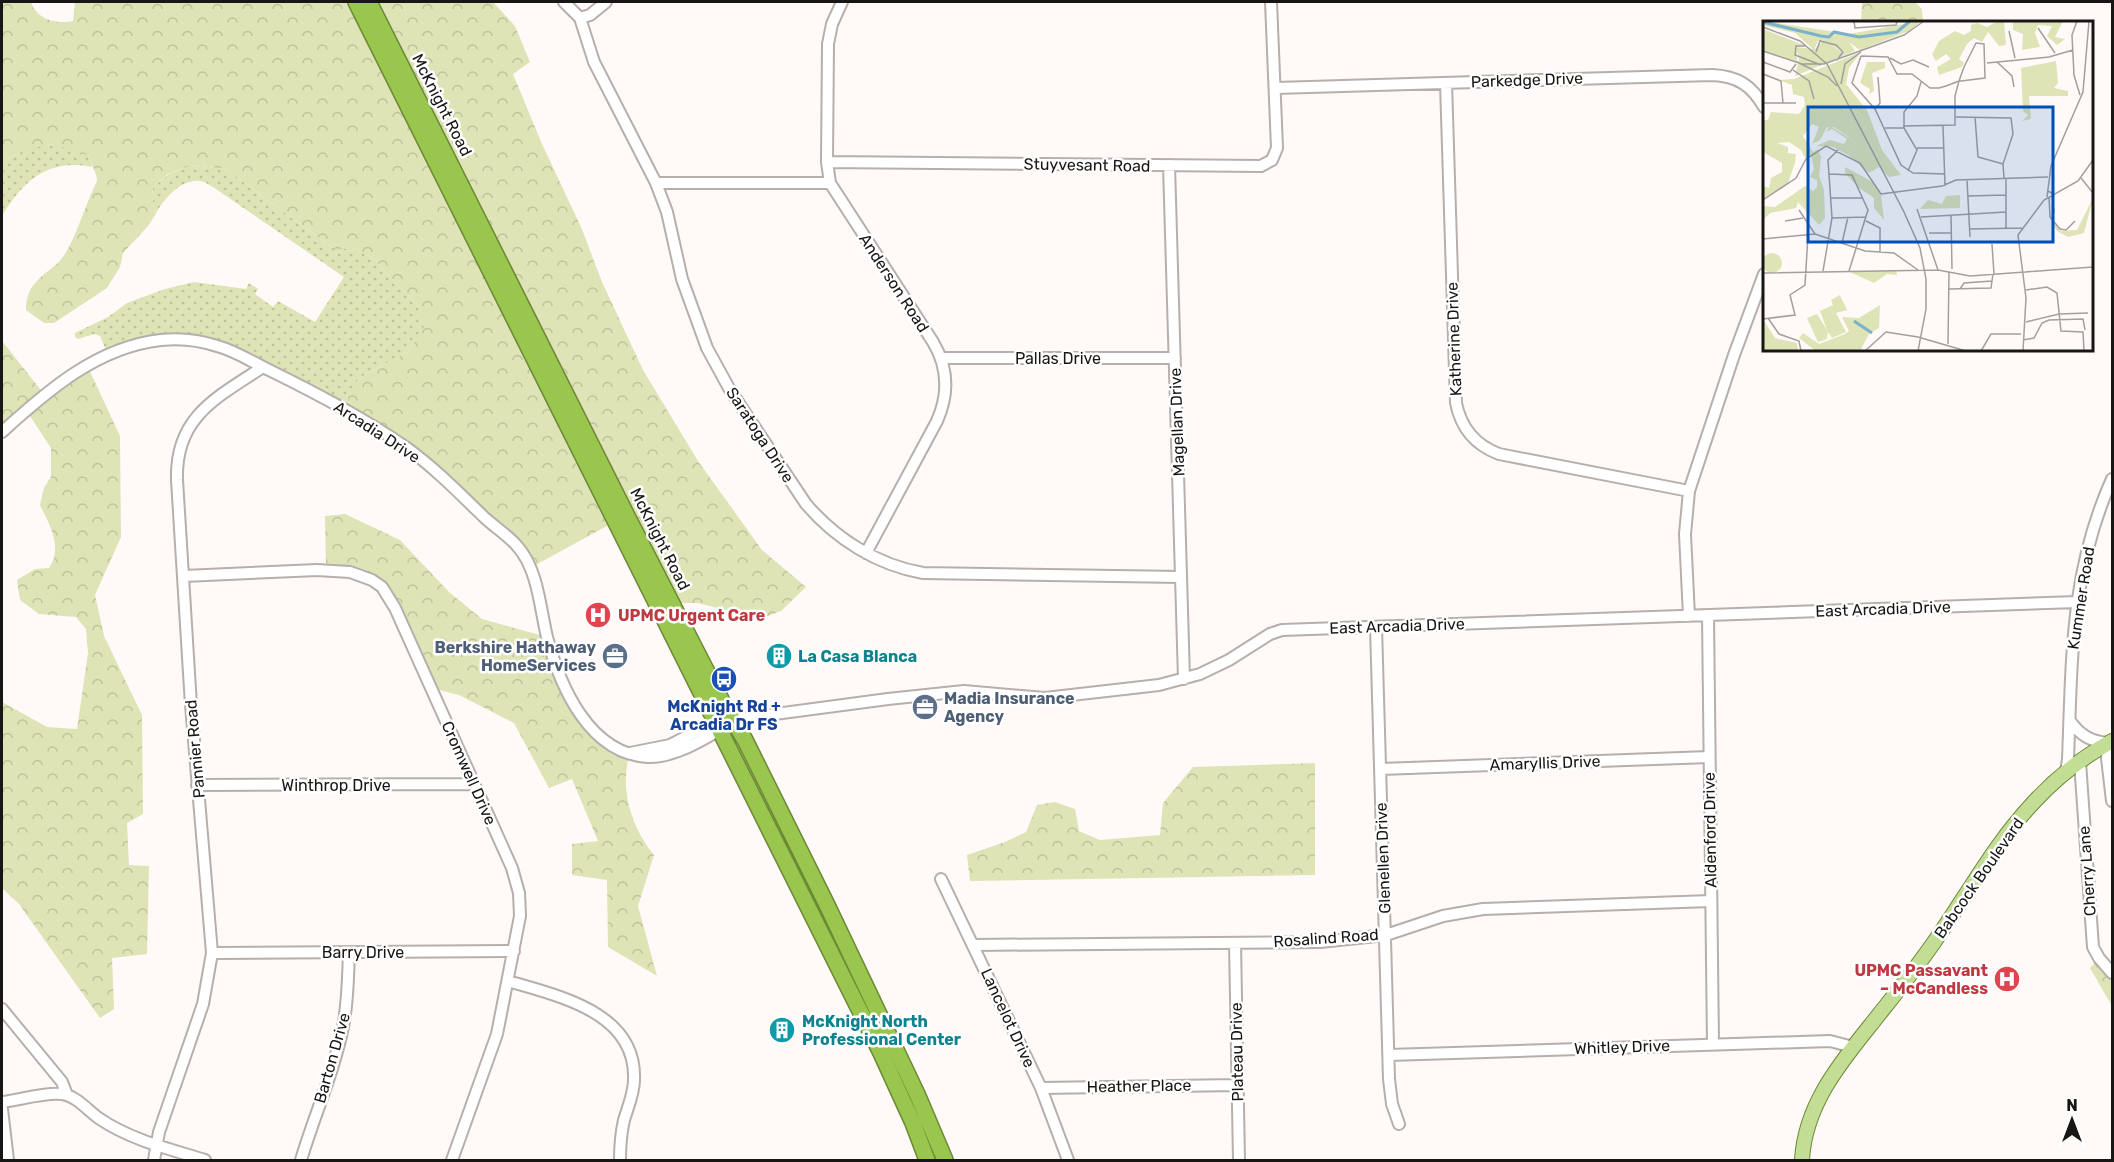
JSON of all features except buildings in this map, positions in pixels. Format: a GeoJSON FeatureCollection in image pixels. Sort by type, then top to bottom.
{"type":"FeatureCollection","features":[{"type":"Feature","properties":{"kind":"highway","name":"McKnight Road"},"geometry":{"type":"LineString","coordinates":[[356,2],[881,1053],[913,1123],[927,1161]]}},
{"type":"Feature","properties":{"kind":"highway","name":"McKnight Road"},"geometry":{"type":"LineString","coordinates":[[369,2],[627,516],[827,905],[917,1094],[945,1161]]}},
{"type":"Feature","properties":{"kind":"main road","name":"Babcock Boulevard"},"geometry":{"type":"LineString","coordinates":[[1802,1161],[1808,1127],[1829,1079],[1939,936],[2011,828],[2054,781],[2110,742]]}},
{"type":"Feature","properties":{"kind":"street","name":"Saratoga Drive"},"geometry":{"type":"LineString","coordinates":[[564,2],[580,18],[594,62],[656,183],[667,212],[688,297],[715,363],[730,390],[806,504],[837,534],[866,554],[901,568],[930,574],[1181,577]]}},
{"type":"Feature","properties":{"kind":"street"},"geometry":{"type":"LineString","coordinates":[[580,18],[590,15],[606,2]]}},
{"type":"Feature","properties":{"kind":"street","name":"Anderson Road"},"geometry":{"type":"LineString","coordinates":[[842,2],[832,24],[828,44],[827,162],[830,183],[933,342],[941,358],[946,383],[941,412],[866,554]]}},
{"type":"Feature","properties":{"kind":"street"},"geometry":{"type":"LineString","coordinates":[[1271,2],[1275,88]]}},
{"type":"Feature","properties":{"kind":"street","name":"Parkedge Drive"},"geometry":{"type":"LineString","coordinates":[[1275,88],[1720,75],[1735,78],[1746,84],[1763,106]]}},
{"type":"Feature","properties":{"kind":"street","name":"Katherine Drive"},"geometry":{"type":"LineString","coordinates":[[1446,83],[1456,403],[1466,431],[1482,445],[1499,454],[1689,491]]}},
{"type":"Feature","properties":{"kind":"street","name":"Stuyvesant Road"},"geometry":{"type":"LineString","coordinates":[[827,162],[1255,166],[1268,164],[1276,154],[1277,148],[1275,88]]}},
{"type":"Feature","properties":{"kind":"street","name":"Magellan Drive"},"geometry":{"type":"LineString","coordinates":[[1169,165],[1184,679]]}},
{"type":"Feature","properties":{"kind":"street"},"geometry":{"type":"LineString","coordinates":[[656,183],[830,183]]}},
{"type":"Feature","properties":{"kind":"street"},"geometry":{"type":"LineString","coordinates":[[1689,616],[1685,534],[1689,491],[1734,355],[1763,277]]}},
{"type":"Feature","properties":{"kind":"street","name":"Arcadia Drive"},"geometry":{"type":"LineString","coordinates":[[2,432],[60,381],[104,357],[147,343],[175,340],[203,342],[230,350],[316,394],[407,448],[452,485],[518,547],[530,568],[560,679],[572,703],[601,737],[619,749],[630,753],[670,745],[734,721]]}},
{"type":"Feature","properties":{"kind":"street","name":"Pallas Drive"},"geometry":{"type":"LineString","coordinates":[[941,358],[1175,358]]}},
{"type":"Feature","properties":{"kind":"street","name":"Pannier Road"},"geometry":{"type":"LineString","coordinates":[[154,1161],[156,1144],[203,1004],[212,954],[197,785],[176,467],[181,442],[191,422],[230,388],[263,367]]}},
{"type":"Feature","properties":{"kind":"street","name":"Kummer Road"},"geometry":{"type":"LineString","coordinates":[[2066,772],[2071,661],[2077,602],[2087,549],[2112,479]]}},
{"type":"Feature","properties":{"kind":"street","name":"Cromwell Drive"},"geometry":{"type":"LineString","coordinates":[[184,576],[326,570],[361,575],[382,587],[395,608],[512,868],[519,892],[520,916],[497,1034],[452,1161]]}},
{"type":"Feature","properties":{"kind":"street","name":"East Arcadia Drive"},"geometry":{"type":"LineString","coordinates":[[734,721],[949,692],[1051,698],[1159,685],[1200,674],[1229,660],[1258,640],[1282,630],[2077,602]]}},
{"type":"Feature","properties":{"kind":"street","name":"Aldenford Drive"},"geometry":{"type":"LineString","coordinates":[[1707,616],[1713,1044]]}},
{"type":"Feature","properties":{"kind":"street","name":"Glenellen Drive"},"geometry":{"type":"LineString","coordinates":[[1376,627],[1389,1055],[1392,1104],[1399,1124]]}},
{"type":"Feature","properties":{"kind":"street"},"geometry":{"type":"LineString","coordinates":[[2070,721],[2085,737],[2098,742],[2110,742],[2107,758],[2112,801]]}},
{"type":"Feature","properties":{"kind":"street","name":"Amaryllis Drive"},"geometry":{"type":"LineString","coordinates":[[1381,769],[1709,757]]}},
{"type":"Feature","properties":{"kind":"street","name":"Cherry Lane"},"geometry":{"type":"LineString","coordinates":[[2080,762],[2093,947],[2112,973]]}},
{"type":"Feature","properties":{"kind":"street","name":"Winthrop Drive"},"geometry":{"type":"LineString","coordinates":[[197,785],[474,784]]}},
{"type":"Feature","properties":{"kind":"street","name":"Lancelot Drive"},"geometry":{"type":"LineString","coordinates":[[941,879],[1041,1088],[1068,1161]]}},
{"type":"Feature","properties":{"kind":"street","name":"Rosalind Road"},"geometry":{"type":"LineString","coordinates":[[974,945],[1320,942],[1386,934],[1443,916],[1484,909],[1711,901]]}},
{"type":"Feature","properties":{"kind":"street","name":"Plateau Drive"},"geometry":{"type":"LineString","coordinates":[[1235,943],[1239,1161]]}},
{"type":"Feature","properties":{"kind":"street","name":"Barry Drive"},"geometry":{"type":"LineString","coordinates":[[212,954],[514,951]]}},
{"type":"Feature","properties":{"kind":"street","name":"Barton Drive"},"geometry":{"type":"LineString","coordinates":[[301,1161],[343,1029],[347,1008],[350,952]]}},
{"type":"Feature","properties":{"kind":"street"},"geometry":{"type":"LineString","coordinates":[[508,981],[588,1008],[609,1022],[622,1038],[632,1058],[634,1082],[621,1135],[620,1161]]}},
{"type":"Feature","properties":{"kind":"street"},"geometry":{"type":"LineString","coordinates":[[2,1009],[62,1082],[67,1095]]}},
{"type":"Feature","properties":{"kind":"street","name":"Whitley Drive"},"geometry":{"type":"LineString","coordinates":[[1389,1055],[1830,1041],[1853,1047]]}},
{"type":"Feature","properties":{"kind":"street","name":"Heather Place"},"geometry":{"type":"LineString","coordinates":[[1041,1088],[1238,1085]]}},
{"type":"Feature","properties":{"kind":"street"},"geometry":{"type":"LineString","coordinates":[[2,1102],[55,1094],[67,1095],[77,1100],[106,1124],[205,1161]]}},
{"type":"Feature","properties":{"kind":"street"},"geometry":{"type":"LineString","coordinates":[[2,1109],[8,1161]]}},
{"type":"Feature","properties":{"kind":"green space"},"geometry":{"type":"Polygon","coordinates":[[[2,2],[31,2],[42,17],[60,22],[73,21],[75,2],[356,2],[616,521],[530,568],[526,559],[452,485],[347,412],[349,392],[359,378],[408,352],[426,323],[417,305],[374,259],[355,249],[334,249],[226,169],[192,165],[168,174],[153,187],[155,215],[123,253],[120,267],[107,288],[54,323],[44,323],[26,310],[32,287],[59,262],[70,246],[97,181],[89,156],[56,146],[28,150],[5,159],[2,163],[2,2]]]}},
{"type":"Feature","properties":{"kind":"green space"},"geometry":{"type":"Polygon","coordinates":[[[369,2],[493,2],[515,26],[530,62],[513,74],[542,144],[581,227],[602,282],[643,370],[698,461],[762,550],[806,587],[781,611],[760,619],[698,603],[673,603],[369,2]]]}},
{"type":"Feature","properties":{"kind":"green space"},"geometry":{"type":"Polygon","coordinates":[[[1862,2],[1915,2],[1922,9],[1923,21],[1861,21],[1862,2]]]}},
{"type":"Feature","properties":{"kind":"green space"},"geometry":{"type":"Polygon","coordinates":[[[35,146],[65,146],[89,156],[92,167],[62,166],[38,175],[19,192],[2,216],[2,163],[5,159],[35,146]]]}},
{"type":"Feature","properties":{"kind":"green space"},"geometry":{"type":"Polygon","coordinates":[[[192,165],[226,169],[334,249],[355,249],[374,259],[417,305],[427,323],[408,352],[359,378],[347,412],[230,350],[161,340],[108,355],[100,336],[94,334],[78,339],[75,337],[75,333],[108,317],[127,303],[165,289],[194,282],[246,289],[249,283],[258,289],[255,294],[273,307],[278,301],[315,322],[344,277],[213,187],[202,181],[186,183],[167,197],[155,215],[153,187],[169,174],[192,165]]]}},
{"type":"Feature","properties":{"kind":"green space"},"geometry":{"type":"Polygon","coordinates":[[[2,341],[44,394],[87,365],[120,436],[121,537],[95,595],[104,636],[142,715],[143,814],[127,823],[129,865],[149,866],[147,954],[112,958],[114,1009],[100,1018],[19,904],[2,888],[2,702],[47,727],[77,729],[88,653],[86,629],[76,617],[39,614],[20,600],[17,580],[35,569],[49,568],[55,553],[54,536],[40,505],[44,488],[51,477],[51,448],[26,410],[2,432],[2,341]]]}},
{"type":"Feature","properties":{"kind":"green space"},"geometry":{"type":"Polygon","coordinates":[[[345,514],[400,540],[449,592],[482,619],[547,637],[586,721],[630,753],[626,780],[629,807],[639,832],[654,855],[638,906],[657,976],[608,947],[607,880],[572,875],[572,844],[598,841],[572,779],[549,788],[514,723],[459,695],[431,688],[382,587],[326,570],[325,516],[345,514]]]}},
{"type":"Feature","properties":{"kind":"green space"},"geometry":{"type":"Polygon","coordinates":[[[1315,763],[1315,875],[970,881],[967,855],[1026,832],[1037,805],[1055,802],[1075,809],[1079,831],[1100,840],[1160,835],[1163,803],[1193,767],[1315,763]]]}},
{"type":"Feature","properties":{"kind":"green space"},"geometry":{"type":"Polygon","coordinates":[[[2097,960],[2112,978],[2112,1006],[2090,968],[2097,960]]]}},
{"type":"Feature","properties":{"kind":"place","name":"UPMC Urgent Care"},"geometry":{"type":"Point","coordinates":[598,615]}},
{"type":"Feature","properties":{"kind":"place","name":"Berkshire Hathaway HomeServices"},"geometry":{"type":"Point","coordinates":[615,656]}},
{"type":"Feature","properties":{"kind":"place","name":"La Casa Blanca"},"geometry":{"type":"Point","coordinates":[779,656]}},
{"type":"Feature","properties":{"kind":"place","name":"McKnight Rd + Arcadia Dr FS"},"geometry":{"type":"Point","coordinates":[724,679]}},
{"type":"Feature","properties":{"kind":"place","name":"Madia Insurance Agency"},"geometry":{"type":"Point","coordinates":[925,707]}},
{"type":"Feature","properties":{"kind":"place","name":"UPMC Passavant – McCandless"},"geometry":{"type":"Point","coordinates":[2007,979]}},
{"type":"Feature","properties":{"kind":"place","name":"McKnight North Professional Center"},"geometry":{"type":"Point","coordinates":[782,1030]}}]}
